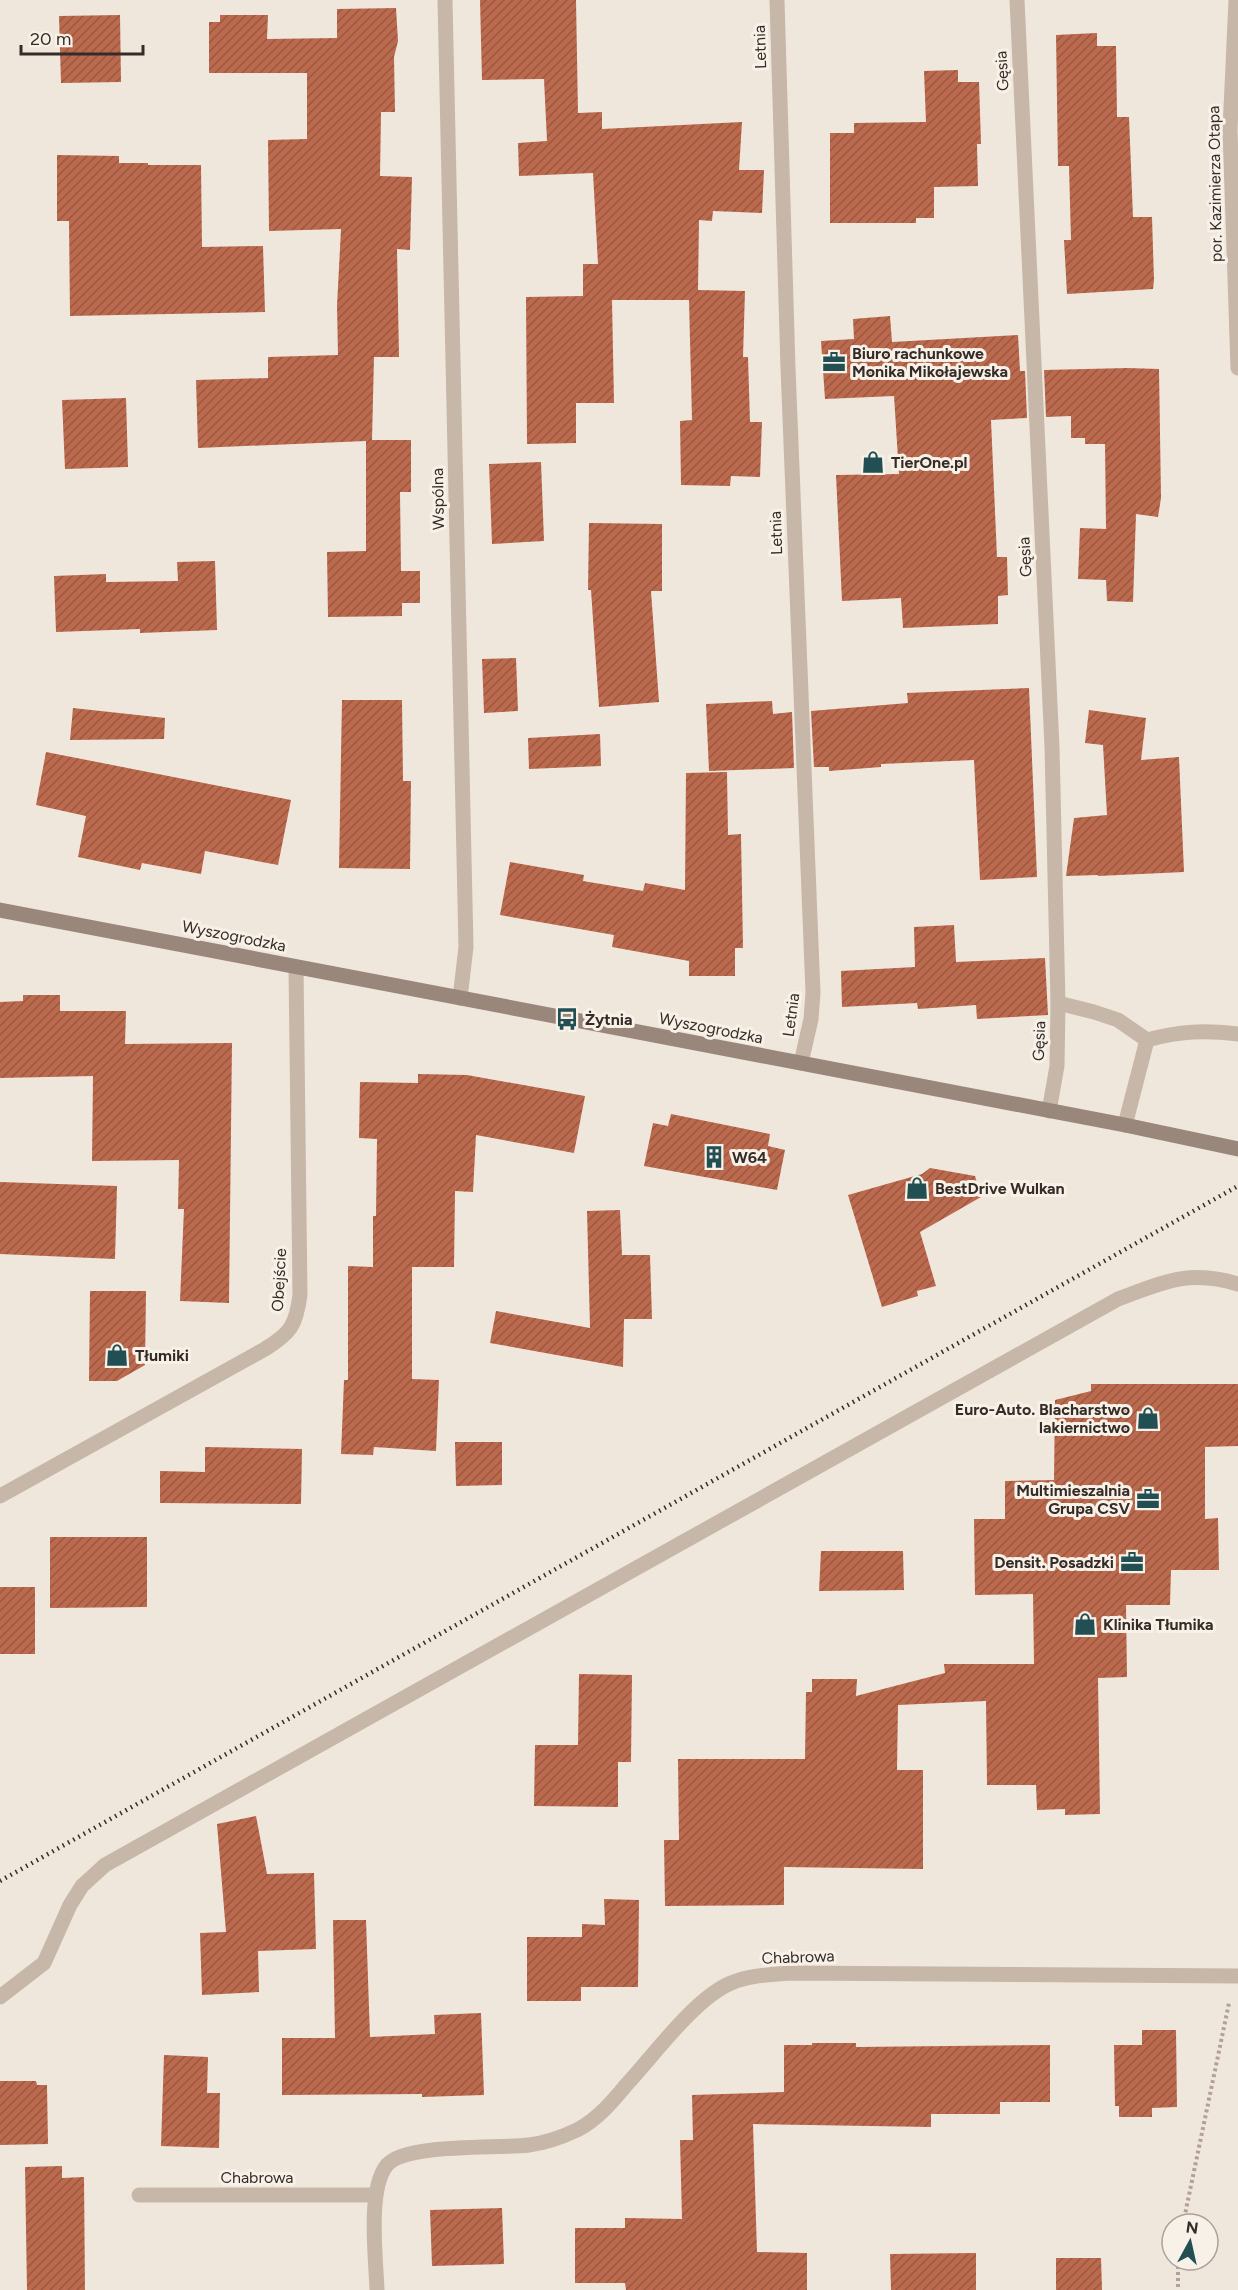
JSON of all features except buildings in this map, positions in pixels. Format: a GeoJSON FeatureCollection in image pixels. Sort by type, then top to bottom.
{"type":"FeatureCollection","features":[{"type":"Feature","properties":{"kind":"street","name":"Wspólna"},"geometry":{"type":"LineString","coordinates":[[445,0],[466,947],[460,998]]}},
{"type":"Feature","properties":{"kind":"street","name":"Letnia"},"geometry":{"type":"LineString","coordinates":[[777,0],[788,368],[813,993],[811,1019],[801,1063]]}},
{"type":"Feature","properties":{"kind":"street","name":"Gęsia"},"geometry":{"type":"LineString","coordinates":[[1017,0],[1052,747],[1058,1003],[1057,1066],[1049,1111]]}},
{"type":"Feature","properties":{"kind":"street","name":"por. Kazimierza Otapa"},"geometry":{"type":"LineString","coordinates":[[1236,0],[1234,131],[1238,368]]}},
{"type":"Feature","properties":{"kind":"street","name":"Wyszogrodzka"},"geometry":{"type":"LineString","coordinates":[[0,910],[1125,1125],[1238,1149]]}},
{"type":"Feature","properties":{"kind":"street","name":"Obejście"},"geometry":{"type":"LineString","coordinates":[[0,1496],[265,1349],[291,1330],[300,1295],[296,967]]}},
{"type":"Feature","properties":{"kind":"street"},"geometry":{"type":"LineString","coordinates":[[1058,1003],[1118,1020],[1146,1040]]}},
{"type":"Feature","properties":{"kind":"street"},"geometry":{"type":"LineString","coordinates":[[1146,1040],[1177,1032],[1211,1031],[1238,1034]]}},
{"type":"Feature","properties":{"kind":"street"},"geometry":{"type":"LineString","coordinates":[[1125,1125],[1146,1040]]}},
{"type":"Feature","properties":{"kind":"street"},"geometry":{"type":"LineString","coordinates":[[0,1997],[44,1963],[70,1905],[82,1886],[105,1865],[1118,1299],[1165,1281],[1194,1276],[1216,1277],[1238,1284]]}},
{"type":"Feature","properties":{"kind":"street","name":"Chabrowa"},"geometry":{"type":"LineString","coordinates":[[376,2290],[375,2195],[387,2165],[399,2157],[426,2150],[532,2145],[578,2129],[608,2106],[692,2012],[730,1983],[758,1976],[789,1973],[1238,1976]]}},
{"type":"Feature","properties":{"kind":"street","name":"Chabrowa"},"geometry":{"type":"LineString","coordinates":[[139,2195],[375,2195]]}},
{"type":"Feature","properties":{"kind":"path"},"geometry":{"type":"LineString","coordinates":[[1186,2212],[1230,1999]]}},
{"type":"Feature","properties":{"kind":"path"},"geometry":{"type":"LineString","coordinates":[[1178,2272],[1178,2290]]}},
{"type":"Feature","properties":{"kind":"railway"},"geometry":{"type":"LineString","coordinates":[[0,1881],[1238,1186]]}},
{"type":"Feature","properties":{"kind":"place","name":"Biuro rachunkowe Monika Mikołajewska"},"geometry":{"type":"Point","coordinates":[834,362]}},
{"type":"Feature","properties":{"kind":"place","name":"TierOne.pl"},"geometry":{"type":"Point","coordinates":[873,462]}},
{"type":"Feature","properties":{"kind":"place","name":"Żytnia"},"geometry":{"type":"Point","coordinates":[567,1019]}},
{"type":"Feature","properties":{"kind":"place","name":"W64"},"geometry":{"type":"Point","coordinates":[714,1157]}},
{"type":"Feature","properties":{"kind":"place","name":"BestDrive Wulkan"},"geometry":{"type":"Point","coordinates":[917,1188]}},
{"type":"Feature","properties":{"kind":"place","name":"Tłumiki"},"geometry":{"type":"Point","coordinates":[117,1355]}},
{"type":"Feature","properties":{"kind":"place","name":"Euro-Auto. Blacharstwo lakiernictwo"},"geometry":{"type":"Point","coordinates":[1148,1418]}},
{"type":"Feature","properties":{"kind":"place","name":"Multimieszalnia Grupa CSV"},"geometry":{"type":"Point","coordinates":[1148,1499]}},
{"type":"Feature","properties":{"kind":"place","name":"Densit. Posadzki"},"geometry":{"type":"Point","coordinates":[1132,1562]}},
{"type":"Feature","properties":{"kind":"place","name":"Klinika Tłumika"},"geometry":{"type":"Point","coordinates":[1085,1624]}}]}
